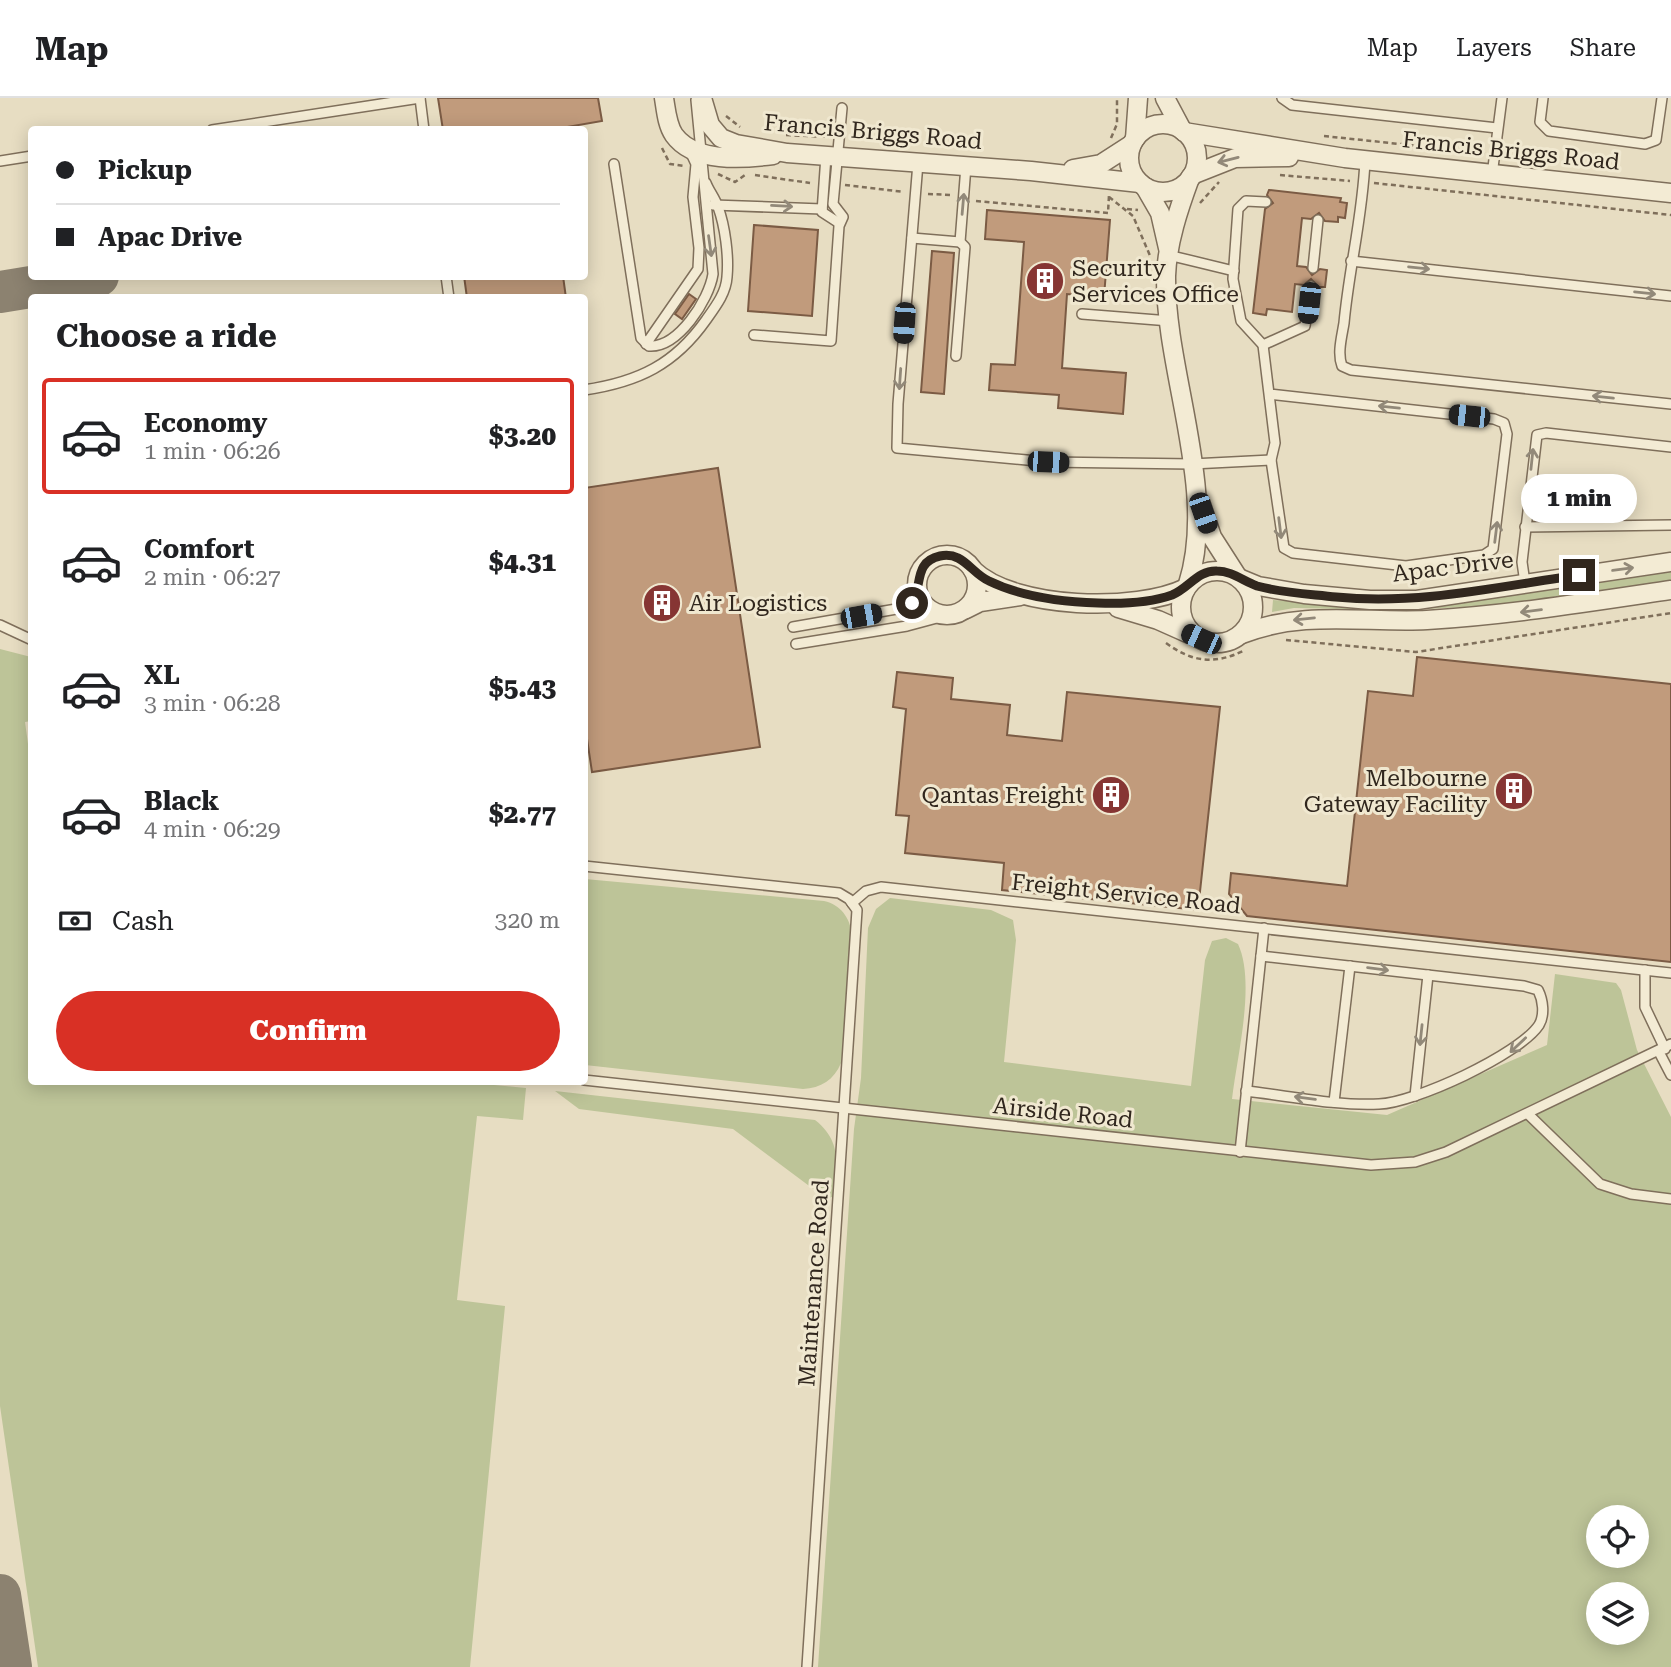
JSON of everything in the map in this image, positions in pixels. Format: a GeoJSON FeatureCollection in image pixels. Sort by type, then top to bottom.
{"type":"FeatureCollection","features":[{"type":"Feature","properties":{"kind":"street"},"geometry":{"type":"LineString","coordinates":[[664,98],[670,128],[704,167],[743,158],[787,153]]}},
{"type":"Feature","properties":{"kind":"street","name":"Francis Briggs Road"},"geometry":{"type":"LineString","coordinates":[[702,98],[714,131],[728,142],[787,153],[1031,171],[1142,185]]}},
{"type":"Feature","properties":{"kind":"street"},"geometry":{"type":"LineString","coordinates":[[1138,98],[1130,168],[1160,214],[1169,253]]}},
{"type":"Feature","properties":{"kind":"street"},"geometry":{"type":"LineString","coordinates":[[1165,98],[1196,152],[1169,253],[1167,281],[1195,489],[1194,549],[1187,586],[1181,600],[1182,616],[1189,630],[1201,639]]}},
{"type":"Feature","properties":{"kind":"street"},"geometry":{"type":"LineString","coordinates":[[1133,142],[1144,130],[1156,125],[1170,125],[1183,131]]}},
{"type":"Feature","properties":{"kind":"street","name":"Francis Briggs Road"},"geometry":{"type":"LineString","coordinates":[[1183,131],[1345,158],[1671,193]]}},
{"type":"Feature","properties":{"kind":"street","name":"Francis Briggs Road"},"geometry":{"type":"LineString","coordinates":[[1108,179],[1133,142]]}},
{"type":"Feature","properties":{"kind":"street","name":"Francis Briggs Road"},"geometry":{"type":"LineString","coordinates":[[1191,176],[1235,158],[1345,158]]}},
{"type":"Feature","properties":{"kind":"street","name":"Francis Briggs Road"},"geometry":{"type":"LineString","coordinates":[[1031,171],[1086,169],[1108,179]]}},
{"type":"Feature","properties":{"kind":"street"},"geometry":{"type":"LineString","coordinates":[[1142,185],[1166,192],[1182,186],[1191,176]]}},
{"type":"Feature","properties":{"kind":"street"},"geometry":{"type":"LineString","coordinates":[[1034,596],[1004,588],[954,556],[935,557],[921,570],[917,588],[927,608],[957,612],[1003,597],[1034,596],[1098,603],[1142,615],[1201,639],[1219,643],[1242,634],[1252,618],[1254,606],[1248,587],[1212,537],[1195,489]]}},
{"type":"Feature","properties":{"kind":"street","name":"Apac Drive"},"geometry":{"type":"LineString","coordinates":[[1239,578],[1278,590],[1370,600],[1417,600],[1671,562]]}},
{"type":"Feature","properties":{"kind":"street"},"geometry":{"type":"LineString","coordinates":[[957,612],[976,594],[974,570]]}},
{"type":"Feature","properties":{"kind":"street"},"geometry":{"type":"LineString","coordinates":[[1098,603],[1159,599],[1212,571],[1226,572],[1239,578]]}},
{"type":"Feature","properties":{"kind":"street","name":"Apac Drive"},"geometry":{"type":"LineString","coordinates":[[1242,634],[1307,618],[1385,620],[1470,616],[1532,611],[1671,590]]}},
{"type":"Feature","properties":{"kind":"lane"},"geometry":{"type":"LineString","coordinates":[[238,126],[420,98],[424,126]]}},
{"type":"Feature","properties":{"kind":"lane"},"geometry":{"type":"LineString","coordinates":[[646,344],[656,346],[674,340],[710,287],[713,267],[696,98]]}},
{"type":"Feature","properties":{"kind":"lane"},"geometry":{"type":"LineString","coordinates":[[1282,98],[1292,105],[1497,128]]}},
{"type":"Feature","properties":{"kind":"lane"},"geometry":{"type":"LineString","coordinates":[[1492,174],[1502,98]]}},
{"type":"Feature","properties":{"kind":"lane"},"geometry":{"type":"LineString","coordinates":[[1543,98],[1540,122],[1549,131],[1646,144],[1654,142],[1657,136],[1662,98]]}},
{"type":"Feature","properties":{"kind":"lane"},"geometry":{"type":"LineString","coordinates":[[841,220],[824,215],[822,209],[823,184],[840,138],[842,108]]}},
{"type":"Feature","properties":{"kind":"lane"},"geometry":{"type":"LineString","coordinates":[[646,344],[698,269],[699,248],[694,207],[696,164],[686,146]]}},
{"type":"Feature","properties":{"kind":"lane"},"geometry":{"type":"LineString","coordinates":[[0,161],[28,157]]}},
{"type":"Feature","properties":{"kind":"lane"},"geometry":{"type":"LineString","coordinates":[[754,335],[831,341],[841,220],[834,208],[831,157]]}},
{"type":"Feature","properties":{"kind":"lane"},"geometry":{"type":"LineString","coordinates":[[1365,160],[1340,361],[1351,370],[1671,404]]}},
{"type":"Feature","properties":{"kind":"lane"},"geometry":{"type":"LineString","coordinates":[[918,163],[897,448],[905,451],[1089,463],[1192,464],[1271,460]]}},
{"type":"Feature","properties":{"kind":"lane"},"geometry":{"type":"LineString","coordinates":[[614,164],[639,327],[646,344]]}},
{"type":"Feature","properties":{"kind":"lane"},"geometry":{"type":"LineString","coordinates":[[960,242],[967,166]]}},
{"type":"Feature","properties":{"kind":"lane"},"geometry":{"type":"LineString","coordinates":[[588,389],[623,381],[656,368],[686,348],[721,298],[726,284],[727,268],[717,205],[704,167]]}},
{"type":"Feature","properties":{"kind":"lane"},"geometry":{"type":"LineString","coordinates":[[1266,202],[1246,201],[1238,209],[1234,271],[1241,321],[1263,345],[1269,394],[1275,443],[1271,460],[1282,543],[1287,551],[1416,566],[1484,555],[1493,549],[1507,434],[1504,423],[1494,419],[1269,394]]}},
{"type":"Feature","properties":{"kind":"lane"},"geometry":{"type":"LineString","coordinates":[[694,207],[717,205],[822,209]]}},
{"type":"Feature","properties":{"kind":"lane"},"geometry":{"type":"LineString","coordinates":[[1313,268],[1318,220]]}},
{"type":"Feature","properties":{"kind":"lane"},"geometry":{"type":"LineString","coordinates":[[912,238],[960,242],[965,247],[956,356]]}},
{"type":"Feature","properties":{"kind":"lane"},"geometry":{"type":"LineString","coordinates":[[1169,253],[1234,271]]}},
{"type":"Feature","properties":{"kind":"lane"},"geometry":{"type":"LineString","coordinates":[[1351,261],[1671,296]]}},
{"type":"Feature","properties":{"kind":"lane"},"geometry":{"type":"LineString","coordinates":[[1263,345],[1305,326],[1311,286]]}},
{"type":"Feature","properties":{"kind":"lane"},"geometry":{"type":"LineString","coordinates":[[1082,314],[1171,321]]}},
{"type":"Feature","properties":{"kind":"lane"},"geometry":{"type":"LineString","coordinates":[[1525,583],[1522,562],[1537,435],[1546,433],[1671,447]]}},
{"type":"Feature","properties":{"kind":"lane"},"geometry":{"type":"LineString","coordinates":[[1525,527],[1671,525]]}},
{"type":"Feature","properties":{"kind":"lane"},"geometry":{"type":"LineString","coordinates":[[793,627],[902,608],[915,599],[917,588]]}},
{"type":"Feature","properties":{"kind":"lane"},"geometry":{"type":"LineString","coordinates":[[796,644],[907,626],[957,612]]}},
{"type":"Feature","properties":{"kind":"lane"},"geometry":{"type":"LineString","coordinates":[[0,625],[28,637]]}},
{"type":"Feature","properties":{"kind":"lane"},"geometry":{"type":"LineString","coordinates":[[588,866],[839,893],[852,903]]}},
{"type":"Feature","properties":{"kind":"lane","name":"Freight Service Road"},"geometry":{"type":"LineString","coordinates":[[852,903],[866,891],[881,887],[1671,972]]}},
{"type":"Feature","properties":{"kind":"lane","name":"Maintenance Road"},"geometry":{"type":"LineString","coordinates":[[807,1667],[858,914],[852,903]]}},
{"type":"Feature","properties":{"kind":"lane"},"geometry":{"type":"LineString","coordinates":[[1240,1152],[1264,928]]}},
{"type":"Feature","properties":{"kind":"lane"},"geometry":{"type":"LineString","coordinates":[[1246,1091],[1334,1102],[1404,1102],[1510,1053],[1539,1025],[1543,1011],[1538,990],[1524,985],[1261,956]]}},
{"type":"Feature","properties":{"kind":"lane"},"geometry":{"type":"LineString","coordinates":[[1334,1102],[1350,966]]}},
{"type":"Feature","properties":{"kind":"lane"},"geometry":{"type":"LineString","coordinates":[[1646,970],[1645,1007],[1665,1048],[1671,1075]]}},
{"type":"Feature","properties":{"kind":"lane"},"geometry":{"type":"LineString","coordinates":[[1415,1096],[1428,975]]}},
{"type":"Feature","properties":{"kind":"lane","name":"Airside Road"},"geometry":{"type":"LineString","coordinates":[[588,1080],[1371,1165],[1405,1163],[1446,1152],[1665,1048]]}},
{"type":"Feature","properties":{"kind":"lane"},"geometry":{"type":"LineString","coordinates":[[1528,1114],[1576,1164],[1601,1184],[1631,1194],[1671,1199]]}},
{"type":"Feature","properties":{"kind":"path"},"geometry":{"type":"LineString","coordinates":[[834,184],[964,196],[981,204],[1108,214],[1106,148],[1117,124],[1117,98]]}},
{"type":"Feature","properties":{"kind":"path"},"geometry":{"type":"LineString","coordinates":[[720,111],[746,132]]}},
{"type":"Feature","properties":{"kind":"path"},"geometry":{"type":"LineString","coordinates":[[786,135],[840,138]]}},
{"type":"Feature","properties":{"kind":"path"},"geometry":{"type":"LineString","coordinates":[[1320,136],[1494,154]]}},
{"type":"Feature","properties":{"kind":"path"},"geometry":{"type":"LineString","coordinates":[[704,167],[735,182],[748,174],[823,184]]}},
{"type":"Feature","properties":{"kind":"path"},"geometry":{"type":"LineString","coordinates":[[1274,175],[1364,181],[1671,215]]}},
{"type":"Feature","properties":{"kind":"path"},"geometry":{"type":"LineString","coordinates":[[1085,177],[1097,192],[1108,179]]}},
{"type":"Feature","properties":{"kind":"path"},"geometry":{"type":"LineString","coordinates":[[1108,179],[1133,216],[1154,262],[1167,281]]}},
{"type":"Feature","properties":{"kind":"green space"},"geometry":{"type":"Polygon","coordinates":[[[1671,570],[1671,581],[1502,605],[1405,610],[1294,608],[1272,612],[1273,600],[1381,608],[1671,570]]]}},
{"type":"Feature","properties":{"kind":"green space"},"geometry":{"type":"Polygon","coordinates":[[[0,649],[28,656],[28,722],[25,722],[28,744],[28,1085],[494,1085],[526,1088],[523,1120],[477,1116],[457,1300],[505,1306],[470,1667],[38,1667],[0,1406],[0,649]]]}},
{"type":"Feature","properties":{"kind":"green space"},"geometry":{"type":"Polygon","coordinates":[[[588,879],[824,901],[840,909],[849,922],[852,933],[850,1001],[844,1053],[831,1078],[816,1087],[803,1089],[588,1065],[588,879]]]}},
{"type":"Feature","properties":{"kind":"green space"},"geometry":{"type":"Polygon","coordinates":[[[890,898],[991,910],[1013,920],[1016,940],[1004,1062],[1191,1086],[1205,960],[1212,941],[1226,938],[1238,944],[1245,979],[1244,1020],[1232,1099],[1387,1115],[1547,1045],[1555,974],[1616,983],[1621,990],[1637,1050],[1671,1117],[1671,1667],[818,1667],[854,1129],[861,1078],[868,928],[876,909],[890,898]]]}},
{"type":"Feature","properties":{"kind":"green space"},"geometry":{"type":"Polygon","coordinates":[[[555,1091],[815,1120],[824,1128],[834,1145],[837,1164],[835,1196],[829,1198],[820,1194],[733,1129],[579,1109],[555,1091]]]}},
{"type":"Feature","properties":{"kind":"building"},"geometry":{"type":"Polygon","coordinates":[[[438,98],[598,98],[602,121],[573,126],[442,126],[438,98]]]}},
{"type":"Feature","properties":{"kind":"building"},"geometry":{"type":"Polygon","coordinates":[[[1269,190],[1341,198],[1340,202],[1347,203],[1345,218],[1338,217],[1338,222],[1325,221],[1319,213],[1311,219],[1302,218],[1297,266],[1306,267],[1312,275],[1320,269],[1327,270],[1325,287],[1318,287],[1311,279],[1304,285],[1295,284],[1292,312],[1267,309],[1266,315],[1253,313],[1265,209],[1273,203],[1267,195],[1269,190]]]}},
{"type":"Feature","properties":{"kind":"building"},"geometry":{"type":"Polygon","coordinates":[[[987,210],[1110,220],[1104,297],[1067,294],[1062,368],[1126,373],[1123,414],[1058,408],[1059,395],[989,390],[991,364],[1015,365],[1024,242],[985,239],[987,210]]]}},
{"type":"Feature","properties":{"kind":"building"},"geometry":{"type":"Polygon","coordinates":[[[754,225],[818,230],[812,316],[748,311],[754,225]]]}},
{"type":"Feature","properties":{"kind":"building"},"geometry":{"type":"Polygon","coordinates":[[[932,251],[954,253],[944,394],[921,392],[932,251]]]}},
{"type":"Feature","properties":{"kind":"building"},"geometry":{"type":"Polygon","coordinates":[[[465,280],[564,280],[565,294],[466,294],[465,280]]]}},
{"type":"Feature","properties":{"kind":"building"},"geometry":{"type":"Polygon","coordinates":[[[689,294],[696,299],[682,319],[675,314],[689,294]]]}},
{"type":"Feature","properties":{"kind":"building","name":"Air Logistics"},"geometry":{"type":"Polygon","coordinates":[[[718,468],[760,747],[592,772],[588,746],[588,487],[718,468]]]}},
{"type":"Feature","properties":{"kind":"building","name":"Melbourne Gateway Facility"},"geometry":{"type":"Polygon","coordinates":[[[1417,657],[1671,684],[1671,962],[1247,916],[1229,894],[1231,873],[1347,886],[1368,691],[1413,696],[1417,657]]]}},
{"type":"Feature","properties":{"kind":"building"},"geometry":{"type":"Polygon","coordinates":[[[897,672],[953,678],[951,699],[1010,705],[1007,735],[1062,741],[1067,692],[1220,707],[1198,910],[1002,890],[1004,863],[905,853],[909,816],[896,815],[906,709],[893,707],[897,672]]]}},
{"type":"Feature","properties":{"kind":"taxiway"},"geometry":{"type":"LineString","coordinates":[[0,292],[74,280]]}},
{"type":"Feature","properties":{"kind":"taxiway"},"geometry":{"type":"LineString","coordinates":[[0,1595],[11,1667]]}},
{"type":"Feature","properties":{"kind":"place","name":"Security Services Office"},"geometry":{"type":"Point","coordinates":[1045,281]}},
{"type":"Feature","properties":{"kind":"place","name":"Air Logistics"},"geometry":{"type":"Point","coordinates":[662,603]}},
{"type":"Feature","properties":{"kind":"place","name":"Melbourne Gateway Facility"},"geometry":{"type":"Point","coordinates":[1514,791]}},
{"type":"Feature","properties":{"kind":"place","name":"Qantas Freight"},"geometry":{"type":"Point","coordinates":[1111,795]}},
{"type":"Feature","properties":{"kind":"route"},"geometry":{"type":"LineString","coordinates":[[912,603],[921,570],[935,557],[947,555],[960,558],[984,579],[1004,588],[1034,596],[1098,603],[1159,599],[1173,594],[1198,576],[1212,571],[1233,574],[1258,586],[1278,590],[1370,600],[1417,600],[1579,575]]}}]}
